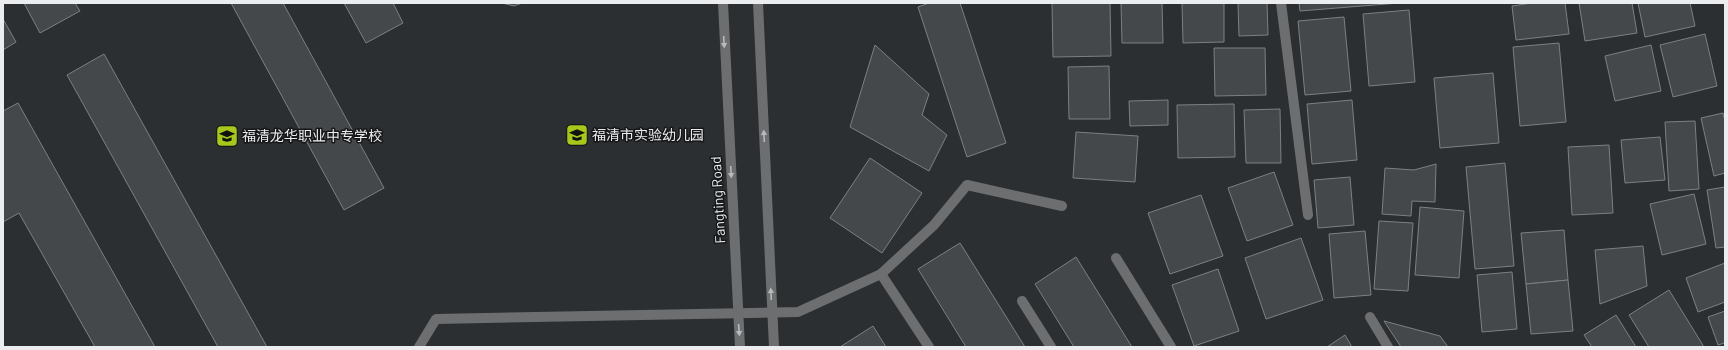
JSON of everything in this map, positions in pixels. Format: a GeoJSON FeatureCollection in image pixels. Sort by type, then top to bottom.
{"type":"FeatureCollection","features":[{"type":"Feature","properties":{"kind":"street","name":"Fangting Road"},"geometry":{"type":"LineString","coordinates":[[723,3],[740,347]]}},
{"type":"Feature","properties":{"kind":"street"},"geometry":{"type":"LineString","coordinates":[[758,3],[774,347]]}},
{"type":"Feature","properties":{"kind":"street"},"geometry":{"type":"LineString","coordinates":[[1281,3],[1308,215]]}},
{"type":"Feature","properties":{"kind":"street"},"geometry":{"type":"LineString","coordinates":[[419,347],[436,319],[798,312],[881,274],[934,225],[967,185],[1062,206]]}},
{"type":"Feature","properties":{"kind":"street"},"geometry":{"type":"LineString","coordinates":[[1116,258],[1171,347]]}},
{"type":"Feature","properties":{"kind":"street"},"geometry":{"type":"LineString","coordinates":[[881,274],[929,347]]}},
{"type":"Feature","properties":{"kind":"street"},"geometry":{"type":"LineString","coordinates":[[1022,301],[1051,347]]}},
{"type":"Feature","properties":{"kind":"street"},"geometry":{"type":"LineString","coordinates":[[1370,317],[1388,347]]}},
{"type":"Feature","properties":{"kind":"building"},"geometry":{"type":"Polygon","coordinates":[[[24,3],[75,3],[80,11],[40,33],[24,3]]]}},
{"type":"Feature","properties":{"kind":"building"},"geometry":{"type":"Polygon","coordinates":[[[231,3],[283,3],[384,188],[344,210],[231,3]]]}},
{"type":"Feature","properties":{"kind":"building"},"geometry":{"type":"Polygon","coordinates":[[[344,3],[393,3],[403,23],[366,43],[344,3]]]}},
{"type":"Feature","properties":{"kind":"building"},"geometry":{"type":"Polygon","coordinates":[[[502,3],[522,3],[514,6],[502,3]]]}},
{"type":"Feature","properties":{"kind":"building"},"geometry":{"type":"Polygon","coordinates":[[[929,3],[960,3],[1006,143],[967,157],[918,7],[929,3]]]}},
{"type":"Feature","properties":{"kind":"building"},"geometry":{"type":"Polygon","coordinates":[[[1052,3],[1110,3],[1111,56],[1053,57],[1052,3]]]}},
{"type":"Feature","properties":{"kind":"building"},"geometry":{"type":"Polygon","coordinates":[[[1121,3],[1162,3],[1163,43],[1122,43],[1121,3]]]}},
{"type":"Feature","properties":{"kind":"building"},"geometry":{"type":"Polygon","coordinates":[[[1182,3],[1224,3],[1224,42],[1183,43],[1182,3]]]}},
{"type":"Feature","properties":{"kind":"building"},"geometry":{"type":"Polygon","coordinates":[[[1238,3],[1267,3],[1268,35],[1239,36],[1238,3]]]}},
{"type":"Feature","properties":{"kind":"building"},"geometry":{"type":"Polygon","coordinates":[[[1299,3],[1399,3],[1300,11],[1299,3]]]}},
{"type":"Feature","properties":{"kind":"building"},"geometry":{"type":"Polygon","coordinates":[[[1532,3],[1565,3],[1569,34],[1516,40],[1512,6],[1532,3]]]}},
{"type":"Feature","properties":{"kind":"building"},"geometry":{"type":"Polygon","coordinates":[[[1579,3],[1632,3],[1637,33],[1585,41],[1579,3]]]}},
{"type":"Feature","properties":{"kind":"building"},"geometry":{"type":"Polygon","coordinates":[[[1638,3],[1690,3],[1695,26],[1645,37],[1638,3]]]}},
{"type":"Feature","properties":{"kind":"building"},"geometry":{"type":"Polygon","coordinates":[[[1409,10],[1415,82],[1369,86],[1363,14],[1409,10]]]}},
{"type":"Feature","properties":{"kind":"building"},"geometry":{"type":"Polygon","coordinates":[[[1344,17],[1351,91],[1305,95],[1298,21],[1344,17]]]}},
{"type":"Feature","properties":{"kind":"building"},"geometry":{"type":"Polygon","coordinates":[[[3,19],[16,42],[3,50],[3,19]]]}},
{"type":"Feature","properties":{"kind":"building"},"geometry":{"type":"Polygon","coordinates":[[[1705,34],[1717,86],[1673,97],[1660,45],[1705,34]]]}},
{"type":"Feature","properties":{"kind":"building"},"geometry":{"type":"Polygon","coordinates":[[[1559,43],[1566,122],[1520,126],[1513,47],[1559,43]]]}},
{"type":"Feature","properties":{"kind":"building"},"geometry":{"type":"Polygon","coordinates":[[[875,45],[929,94],[922,115],[947,135],[929,171],[850,127],[875,45]]]}},
{"type":"Feature","properties":{"kind":"building"},"geometry":{"type":"Polygon","coordinates":[[[1651,45],[1661,91],[1615,101],[1605,56],[1651,45]]]}},
{"type":"Feature","properties":{"kind":"building"},"geometry":{"type":"Polygon","coordinates":[[[1214,48],[1265,48],[1266,95],[1215,96],[1214,48]]]}},
{"type":"Feature","properties":{"kind":"building"},"geometry":{"type":"Polygon","coordinates":[[[104,54],[267,347],[218,347],[67,75],[104,54]]]}},
{"type":"Feature","properties":{"kind":"building"},"geometry":{"type":"Polygon","coordinates":[[[1109,66],[1110,119],[1069,119],[1068,67],[1109,66]]]}},
{"type":"Feature","properties":{"kind":"building"},"geometry":{"type":"Polygon","coordinates":[[[1493,73],[1499,143],[1440,148],[1434,78],[1493,73]]]}},
{"type":"Feature","properties":{"kind":"building"},"geometry":{"type":"Polygon","coordinates":[[[1168,100],[1168,125],[1130,126],[1129,101],[1168,100]]]}},
{"type":"Feature","properties":{"kind":"building"},"geometry":{"type":"Polygon","coordinates":[[[1352,100],[1357,160],[1312,164],[1307,104],[1352,100]]]}},
{"type":"Feature","properties":{"kind":"building"},"geometry":{"type":"Polygon","coordinates":[[[18,103],[155,347],[95,347],[19,213],[3,222],[3,111],[18,103]]]}},
{"type":"Feature","properties":{"kind":"building"},"geometry":{"type":"Polygon","coordinates":[[[1234,104],[1235,157],[1178,158],[1177,105],[1234,104]]]}},
{"type":"Feature","properties":{"kind":"building"},"geometry":{"type":"Polygon","coordinates":[[[1280,109],[1281,163],[1246,163],[1244,110],[1280,109]]]}},
{"type":"Feature","properties":{"kind":"building"},"geometry":{"type":"Polygon","coordinates":[[[1723,113],[1725,121],[1725,173],[1714,176],[1701,118],[1723,113]]]}},
{"type":"Feature","properties":{"kind":"building"},"geometry":{"type":"Polygon","coordinates":[[[1695,121],[1699,189],[1669,191],[1665,122],[1695,121]]]}},
{"type":"Feature","properties":{"kind":"building"},"geometry":{"type":"Polygon","coordinates":[[[1076,132],[1138,136],[1135,182],[1073,178],[1076,132]]]}},
{"type":"Feature","properties":{"kind":"building"},"geometry":{"type":"Polygon","coordinates":[[[1660,137],[1665,180],[1625,183],[1621,140],[1660,137]]]}},
{"type":"Feature","properties":{"kind":"building"},"geometry":{"type":"Polygon","coordinates":[[[1609,145],[1613,213],[1572,215],[1568,147],[1609,145]]]}},
{"type":"Feature","properties":{"kind":"building"},"geometry":{"type":"Polygon","coordinates":[[[870,158],[922,193],[882,253],[830,218],[870,158]]]}},
{"type":"Feature","properties":{"kind":"building"},"geometry":{"type":"Polygon","coordinates":[[[1505,163],[1514,266],[1475,269],[1466,167],[1505,163]]]}},
{"type":"Feature","properties":{"kind":"building"},"geometry":{"type":"Polygon","coordinates":[[[1436,164],[1435,202],[1412,201],[1411,216],[1382,214],[1385,168],[1414,170],[1436,164]]]}},
{"type":"Feature","properties":{"kind":"building"},"geometry":{"type":"Polygon","coordinates":[[[1274,172],[1293,225],[1247,241],[1228,188],[1274,172]]]}},
{"type":"Feature","properties":{"kind":"building"},"geometry":{"type":"Polygon","coordinates":[[[1350,177],[1354,225],[1318,228],[1314,180],[1350,177]]]}},
{"type":"Feature","properties":{"kind":"building"},"geometry":{"type":"Polygon","coordinates":[[[1725,187],[1725,247],[1716,248],[1707,190],[1725,187]]]}},
{"type":"Feature","properties":{"kind":"building"},"geometry":{"type":"Polygon","coordinates":[[[1694,194],[1706,244],[1662,255],[1650,204],[1694,194]]]}},
{"type":"Feature","properties":{"kind":"building"},"geometry":{"type":"Polygon","coordinates":[[[1201,195],[1223,256],[1170,274],[1148,213],[1201,195]]]}},
{"type":"Feature","properties":{"kind":"building"},"geometry":{"type":"Polygon","coordinates":[[[1420,207],[1464,211],[1459,278],[1415,275],[1420,207]]]}},
{"type":"Feature","properties":{"kind":"building"},"geometry":{"type":"Polygon","coordinates":[[[1379,221],[1413,223],[1408,291],[1374,289],[1379,221]]]}},
{"type":"Feature","properties":{"kind":"building"},"geometry":{"type":"Polygon","coordinates":[[[1564,230],[1568,280],[1526,284],[1521,233],[1564,230]]]}},
{"type":"Feature","properties":{"kind":"building"},"geometry":{"type":"Polygon","coordinates":[[[1365,231],[1371,295],[1334,298],[1329,234],[1365,231]]]}},
{"type":"Feature","properties":{"kind":"building"},"geometry":{"type":"Polygon","coordinates":[[[1301,238],[1323,300],[1266,319],[1245,258],[1301,238]]]}},
{"type":"Feature","properties":{"kind":"building"},"geometry":{"type":"Polygon","coordinates":[[[960,243],[1025,347],[966,347],[918,269],[960,243]]]}},
{"type":"Feature","properties":{"kind":"building"},"geometry":{"type":"Polygon","coordinates":[[[1643,246],[1647,286],[1600,304],[1595,250],[1643,246]]]}},
{"type":"Feature","properties":{"kind":"building"},"geometry":{"type":"Polygon","coordinates":[[[1076,257],[1132,347],[1074,347],[1035,284],[1076,257]]]}},
{"type":"Feature","properties":{"kind":"building"},"geometry":{"type":"Polygon","coordinates":[[[1725,263],[1725,302],[1698,312],[1686,278],[1725,263]]]}},
{"type":"Feature","properties":{"kind":"building"},"geometry":{"type":"Polygon","coordinates":[[[1218,269],[1239,331],[1194,346],[1172,285],[1218,269]]]}},
{"type":"Feature","properties":{"kind":"building"},"geometry":{"type":"Polygon","coordinates":[[[1512,272],[1517,329],[1482,332],[1477,275],[1512,272]]]}},
{"type":"Feature","properties":{"kind":"building"},"geometry":{"type":"Polygon","coordinates":[[[1568,280],[1573,331],[1531,334],[1526,284],[1568,280]]]}},
{"type":"Feature","properties":{"kind":"building"},"geometry":{"type":"Polygon","coordinates":[[[1669,290],[1704,347],[1649,347],[1629,315],[1669,290]]]}},
{"type":"Feature","properties":{"kind":"building"},"geometry":{"type":"Polygon","coordinates":[[[1725,311],[1725,343],[1718,345],[1708,317],[1725,311]]]}},
{"type":"Feature","properties":{"kind":"building"},"geometry":{"type":"Polygon","coordinates":[[[1616,315],[1636,347],[1592,347],[1584,335],[1616,315]]]}},
{"type":"Feature","properties":{"kind":"building"},"geometry":{"type":"Polygon","coordinates":[[[1384,321],[1440,336],[1448,347],[1401,347],[1384,321]]]}},
{"type":"Feature","properties":{"kind":"building"},"geometry":{"type":"Polygon","coordinates":[[[873,326],[886,347],[840,347],[873,326]]]}},
{"type":"Feature","properties":{"kind":"building"},"geometry":{"type":"Polygon","coordinates":[[[1345,335],[1352,347],[1327,347],[1345,335]]]}},
{"type":"Feature","properties":{"kind":"place","name":"福清市实验幼儿园"},"geometry":{"type":"Point","coordinates":[577,135]}},
{"type":"Feature","properties":{"kind":"place","name":"福清龙华职业中专学校"},"geometry":{"type":"Point","coordinates":[227,136]}}]}
